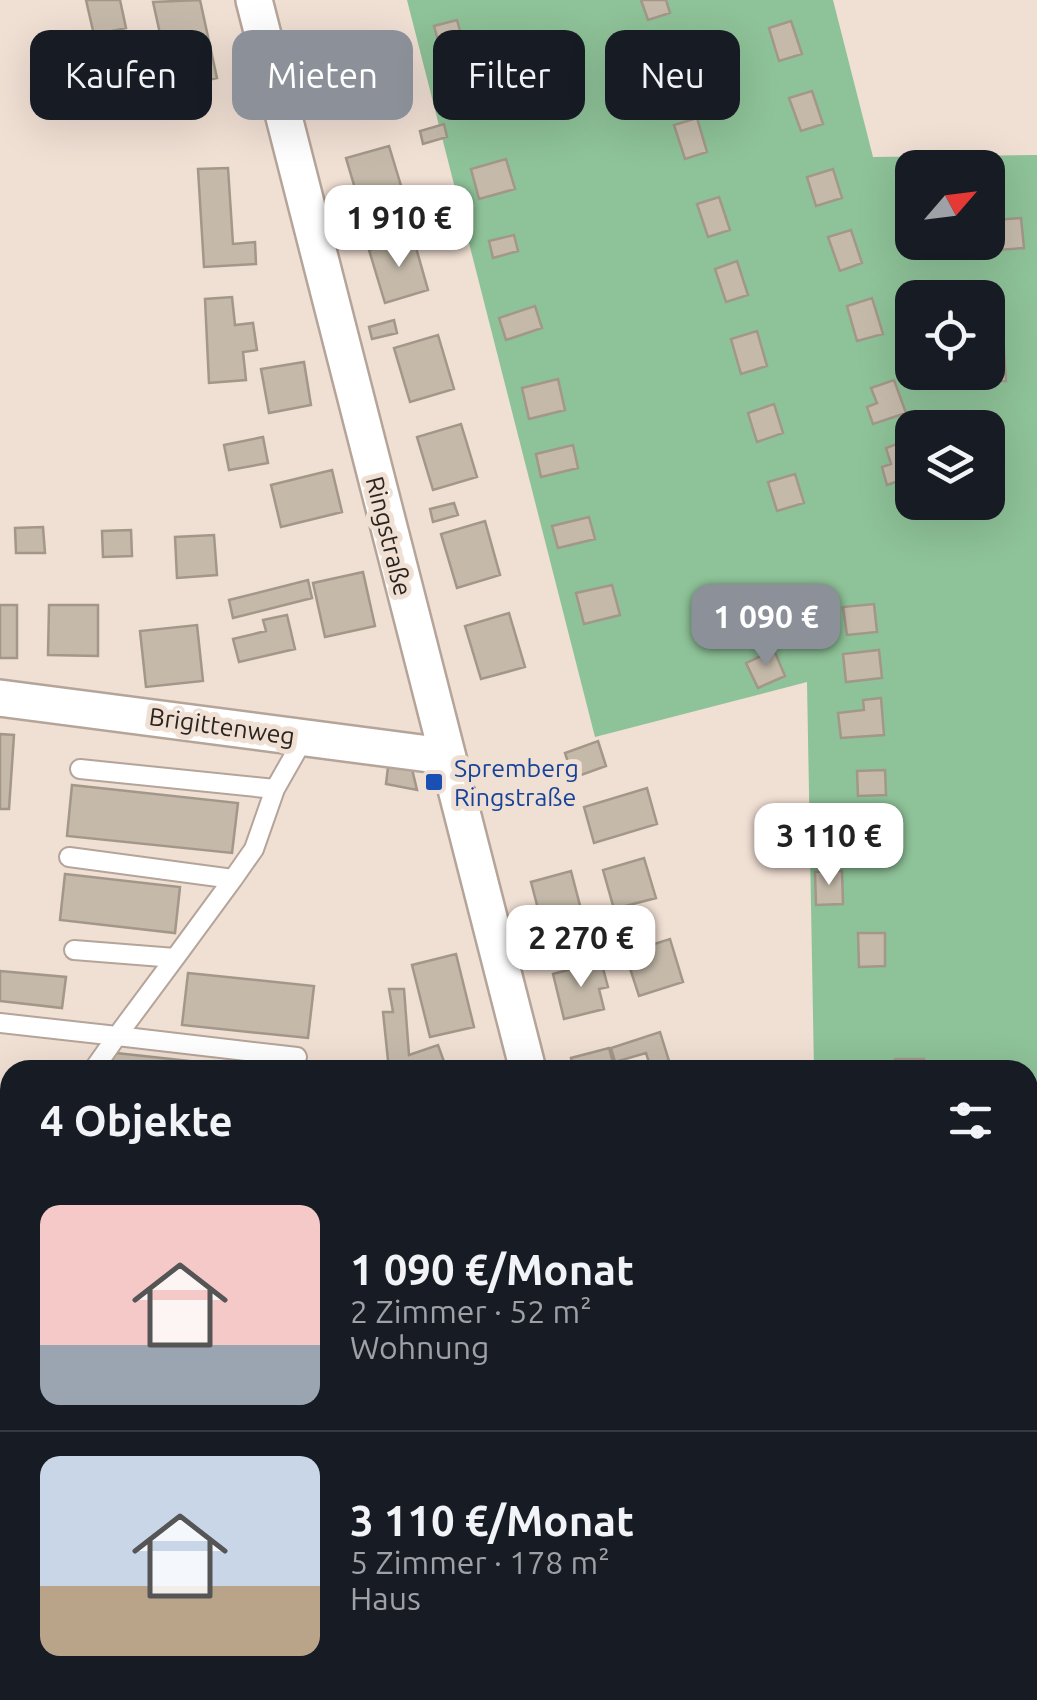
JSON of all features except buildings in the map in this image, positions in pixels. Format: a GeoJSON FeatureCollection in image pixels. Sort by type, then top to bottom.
{"type":"FeatureCollection","features":[{"type":"Feature","properties":{"kind":"street","name":"Ringstraße"},"geometry":{"type":"LineString","coordinates":[[254,0],[443,751],[525,1060]]}},
{"type":"Feature","properties":{"kind":"street","name":"Brigittenweg"},"geometry":{"type":"LineString","coordinates":[[0,698],[429,754],[443,751]]}},
{"type":"Feature","properties":{"kind":"lane"},"geometry":{"type":"LineString","coordinates":[[100,1060],[254,848],[276,789],[304,738]]}},
{"type":"Feature","properties":{"kind":"lane"},"geometry":{"type":"LineString","coordinates":[[80,768],[276,789]]}},
{"type":"Feature","properties":{"kind":"lane"},"geometry":{"type":"LineString","coordinates":[[70,857],[233,879]]}},
{"type":"Feature","properties":{"kind":"lane"},"geometry":{"type":"LineString","coordinates":[[74,950],[175,958]]}},
{"type":"Feature","properties":{"kind":"lane"},"geometry":{"type":"LineString","coordinates":[[0,1024],[298,1057]]}},
{"type":"Feature","properties":{"kind":"green space"},"geometry":{"type":"Polygon","coordinates":[[[407,0],[833,0],[873,157],[895,157],[895,260],[1005,260],[1005,155],[1037,155],[1037,1060],[814,1060],[807,682],[595,737],[438,120],[585,120],[585,30],[433,30],[433,102],[407,0]]]}},
{"type":"Feature","properties":{"kind":"place","name":"Spremberg Ringstraße"},"geometry":{"type":"Point","coordinates":[434,782]}}]}
